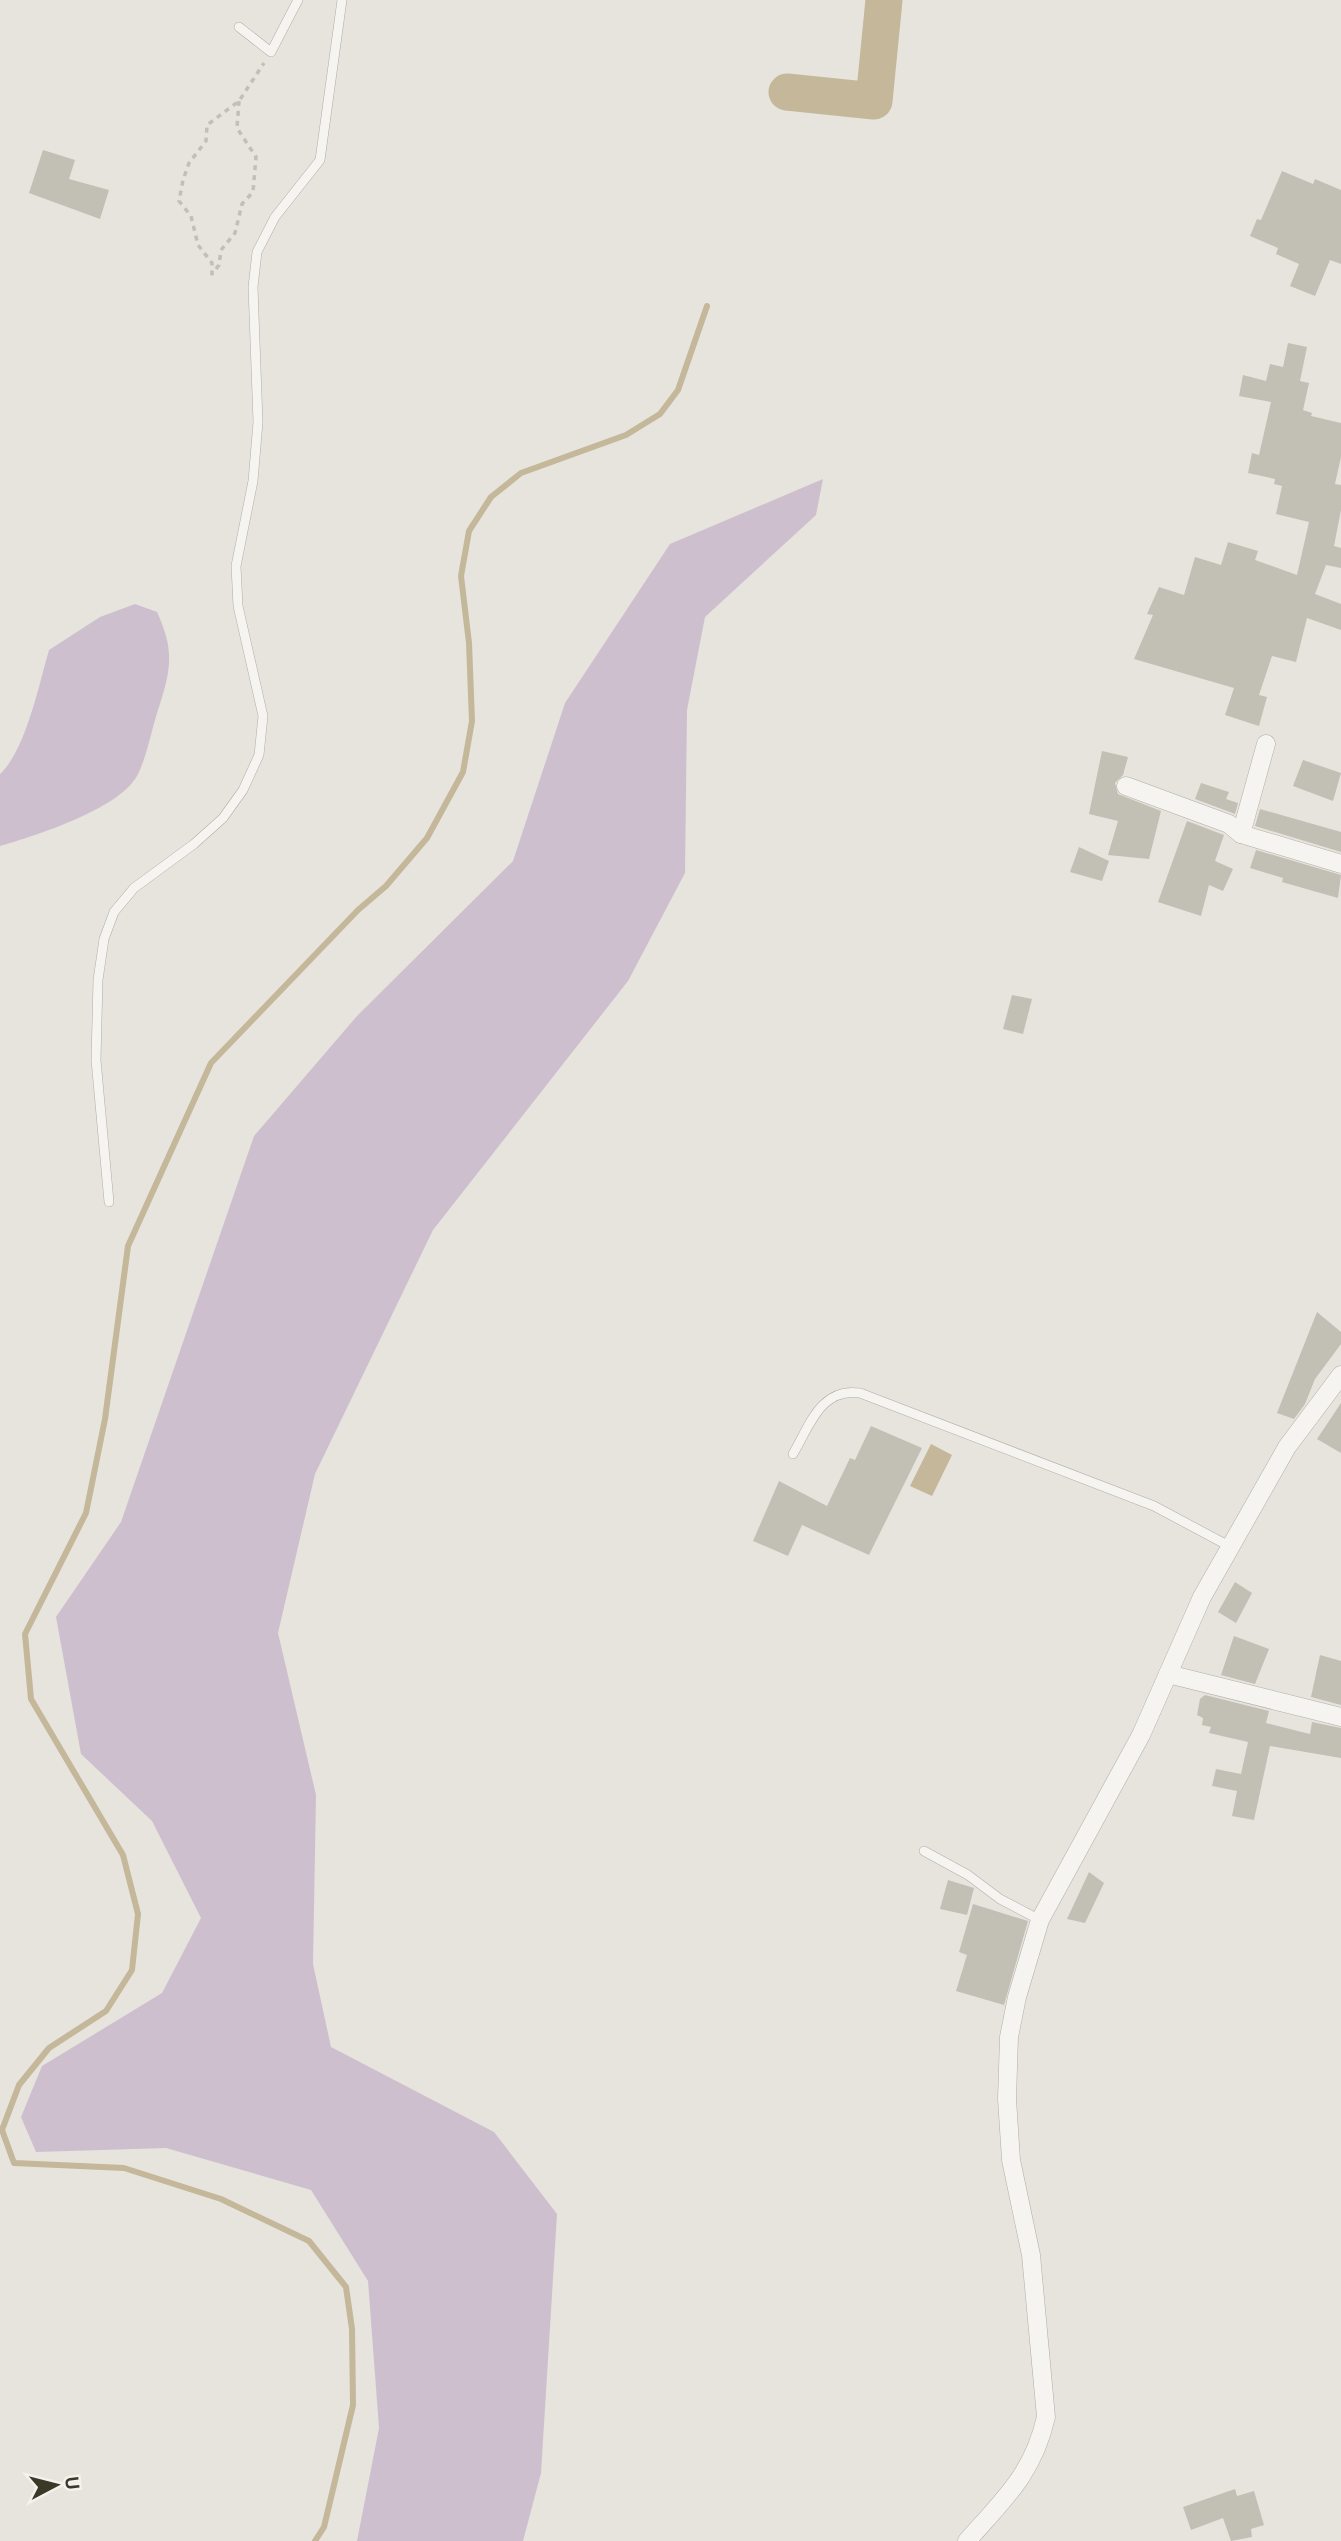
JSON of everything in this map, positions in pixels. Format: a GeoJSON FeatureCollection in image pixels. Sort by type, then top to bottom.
{"type":"FeatureCollection","features":[{"type":"Feature","properties":{"kind":"street"},"geometry":{"type":"LineString","coordinates":[[1241,834],[1266,744]]}},
{"type":"Feature","properties":{"kind":"street"},"geometry":{"type":"LineString","coordinates":[[1126,786],[1229,824],[1241,834],[1341,863]]}},
{"type":"Feature","properties":{"kind":"street"},"geometry":{"type":"LineString","coordinates":[[967,2541],[1024,2476],[1040,2443],[1046,2417],[1031,2255],[1012,2160],[1007,2099],[1009,2037],[1040,1920],[1141,1735],[1229,1546],[1287,1447],[1341,1375]]}},
{"type":"Feature","properties":{"kind":"street"},"geometry":{"type":"LineString","coordinates":[[1168,1674],[1341,1717]]}},
{"type":"Feature","properties":{"kind":"lane"},"geometry":{"type":"LineString","coordinates":[[239,27],[271,52],[298,0]]}},
{"type":"Feature","properties":{"kind":"lane"},"geometry":{"type":"LineString","coordinates":[[108,1202],[96,1060],[97,980],[104,939],[114,912],[134,888],[194,844],[223,818],[243,790],[259,755],[263,716],[238,606],[236,566],[253,481],[258,422],[253,287],[257,252],[275,217],[320,160],[342,0]]}},
{"type":"Feature","properties":{"kind":"lane"},"geometry":{"type":"LineString","coordinates":[[793,1454],[822,1403],[844,1392],[860,1393],[1154,1506],[1229,1546]]}},
{"type":"Feature","properties":{"kind":"lane"},"geometry":{"type":"LineString","coordinates":[[924,1851],[968,1875],[1000,1899],[1040,1920]]}},
{"type":"Feature","properties":{"kind":"path"},"geometry":{"type":"LineString","coordinates":[[239,101],[237,128],[256,157],[253,192],[242,204],[235,233],[221,250],[219,265],[212,274],[212,263],[198,245],[191,216],[183,210],[179,201],[180,190],[189,163],[205,141],[207,124],[239,101],[271,52]]}},
{"type":"Feature","properties":{"kind":"shaded area"},"geometry":{"type":"Polygon","coordinates":[[[823,479],[816,515],[705,617],[687,710],[685,873],[628,981],[433,1230],[315,1474],[278,1633],[316,1795],[313,1964],[331,2047],[494,2132],[557,2214],[541,2473],[523,2541],[357,2541],[379,2428],[368,2281],[311,2190],[166,2148],[36,2152],[21,2117],[42,2066],[162,1993],[201,1918],[152,1821],[81,1754],[56,1617],[121,1522],[254,1136],[357,1016],[513,861],[565,703],[670,544],[823,479]]]}},
{"type":"Feature","properties":{"kind":"shaded area"},"geometry":{"type":"Polygon","coordinates":[[[135,604],[157,612],[169,650],[168,672],[162,696],[137,776],[127,788],[95,810],[54,828],[0,846],[0,774],[9,763],[24,733],[49,650],[100,617],[135,604]]]}},
{"type":"Feature","properties":{"kind":"shaded area"},"geometry":{"type":"Polygon","coordinates":[[[931,1444],[952,1455],[932,1496],[910,1486],[931,1444]]]}},
{"type":"Feature","properties":{"kind":"building"},"geometry":{"type":"Polygon","coordinates":[[[43,150],[75,160],[69,179],[109,190],[100,219],[29,193],[43,150]]]}},
{"type":"Feature","properties":{"kind":"building"},"geometry":{"type":"Polygon","coordinates":[[[1282,171],[1313,184],[1315,179],[1341,190],[1341,264],[1330,260],[1315,296],[1290,286],[1299,264],[1276,254],[1278,248],[1250,236],[1257,219],[1261,220],[1282,171]]]}},
{"type":"Feature","properties":{"kind":"building"},"geometry":{"type":"Polygon","coordinates":[[[1288,343],[1307,347],[1300,381],[1309,383],[1303,410],[1312,413],[1311,416],[1341,423],[1341,457],[1335,484],[1341,485],[1341,510],[1334,546],[1341,548],[1341,568],[1326,565],[1315,594],[1341,604],[1341,630],[1307,618],[1296,662],[1272,656],[1259,695],[1267,697],[1259,726],[1225,715],[1234,688],[1134,659],[1153,615],[1147,614],[1159,587],[1184,595],[1195,557],[1221,565],[1228,542],[1258,551],[1255,560],[1297,575],[1309,522],[1276,514],[1282,486],[1274,484],[1275,479],[1248,473],[1252,453],[1259,455],[1271,402],[1239,396],[1243,375],[1266,381],[1270,364],[1283,367],[1288,343]]]}},
{"type":"Feature","properties":{"kind":"building"},"geometry":{"type":"Polygon","coordinates":[[[1102,751],[1128,757],[1123,775],[1115,783],[1118,794],[1161,811],[1149,859],[1108,855],[1118,821],[1089,814],[1102,751]]]}},
{"type":"Feature","properties":{"kind":"building"},"geometry":{"type":"Polygon","coordinates":[[[1303,760],[1341,773],[1333,801],[1293,786],[1303,760]]]}},
{"type":"Feature","properties":{"kind":"building"},"geometry":{"type":"Polygon","coordinates":[[[1201,783],[1229,792],[1226,799],[1238,803],[1235,814],[1195,799],[1201,783]]]}},
{"type":"Feature","properties":{"kind":"building"},"geometry":{"type":"Polygon","coordinates":[[[1260,809],[1341,832],[1341,852],[1255,826],[1260,809]]]}},
{"type":"Feature","properties":{"kind":"building"},"geometry":{"type":"Polygon","coordinates":[[[1187,821],[1224,835],[1215,861],[1233,869],[1223,891],[1209,885],[1201,916],[1158,902],[1187,821]]]}},
{"type":"Feature","properties":{"kind":"building"},"geometry":{"type":"Polygon","coordinates":[[[1079,847],[1109,861],[1102,881],[1070,872],[1079,847]]]}},
{"type":"Feature","properties":{"kind":"building"},"geometry":{"type":"Polygon","coordinates":[[[1256,850],[1341,875],[1338,898],[1282,882],[1283,878],[1250,868],[1256,850]]]}},
{"type":"Feature","properties":{"kind":"building"},"geometry":{"type":"Polygon","coordinates":[[[1012,995],[1032,999],[1023,1034],[1003,1029],[1012,995]]]}},
{"type":"Feature","properties":{"kind":"building"},"geometry":{"type":"Polygon","coordinates":[[[1317,1312],[1341,1332],[1341,1344],[1315,1379],[1305,1404],[1294,1419],[1277,1413],[1317,1312]]]}},
{"type":"Feature","properties":{"kind":"building"},"geometry":{"type":"Polygon","coordinates":[[[1341,1403],[1341,1453],[1317,1439],[1341,1403]]]}},
{"type":"Feature","properties":{"kind":"building"},"geometry":{"type":"Polygon","coordinates":[[[871,1426],[922,1448],[869,1555],[802,1525],[788,1556],[753,1541],[779,1481],[827,1506],[850,1458],[855,1460],[871,1426]]]}},
{"type":"Feature","properties":{"kind":"building"},"geometry":{"type":"Polygon","coordinates":[[[1235,1582],[1252,1593],[1236,1623],[1218,1612],[1235,1582]]]}},
{"type":"Feature","properties":{"kind":"building"},"geometry":{"type":"Polygon","coordinates":[[[1234,1636],[1269,1649],[1255,1684],[1221,1675],[1234,1636]]]}},
{"type":"Feature","properties":{"kind":"building"},"geometry":{"type":"Polygon","coordinates":[[[1320,1655],[1341,1661],[1341,1705],[1311,1697],[1320,1655]]]}},
{"type":"Feature","properties":{"kind":"building"},"geometry":{"type":"Polygon","coordinates":[[[1205,1695],[1269,1711],[1266,1723],[1310,1734],[1312,1722],[1341,1728],[1341,1758],[1270,1746],[1254,1820],[1232,1816],[1237,1791],[1212,1786],[1216,1769],[1241,1774],[1248,1742],[1209,1733],[1211,1727],[1202,1725],[1203,1718],[1197,1715],[1200,1699],[1205,1695]]]}},
{"type":"Feature","properties":{"kind":"building"},"geometry":{"type":"Polygon","coordinates":[[[1089,1872],[1104,1883],[1085,1923],[1067,1919],[1089,1872]]]}},
{"type":"Feature","properties":{"kind":"building"},"geometry":{"type":"Polygon","coordinates":[[[948,1880],[974,1888],[967,1915],[940,1909],[948,1880]]]}},
{"type":"Feature","properties":{"kind":"building"},"geometry":{"type":"Polygon","coordinates":[[[973,1904],[1028,1921],[1004,2005],[956,1991],[967,1955],[959,1952],[973,1904]]]}},
{"type":"Feature","properties":{"kind":"building"},"geometry":{"type":"Polygon","coordinates":[[[1235,2489],[1237,2496],[1254,2491],[1264,2525],[1251,2529],[1252,2537],[1231,2541],[1223,2518],[1191,2530],[1183,2507],[1235,2489]]]}},
{"type":"Feature","properties":{"kind":"waterway"},"geometry":{"type":"LineString","coordinates":[[787,92],[874,101],[884,0]]}},
{"type":"Feature","properties":{"kind":"waterway"},"geometry":{"type":"LineString","coordinates":[[315,2541],[324,2527],[353,2405],[352,2329],[346,2287],[309,2241],[221,2199],[124,2168],[14,2163],[2,2130],[19,2085],[49,2048],[106,2011],[132,1970],[138,1914],[123,1855],[31,1699],[25,1634],[86,1513],[105,1419],[128,1246],[211,1063],[358,910],[386,886],[427,838],[463,772],[472,721],[469,643],[461,576],[469,531],[491,497],[521,473],[626,435],[660,414],[678,390],[707,306]]}}]}
